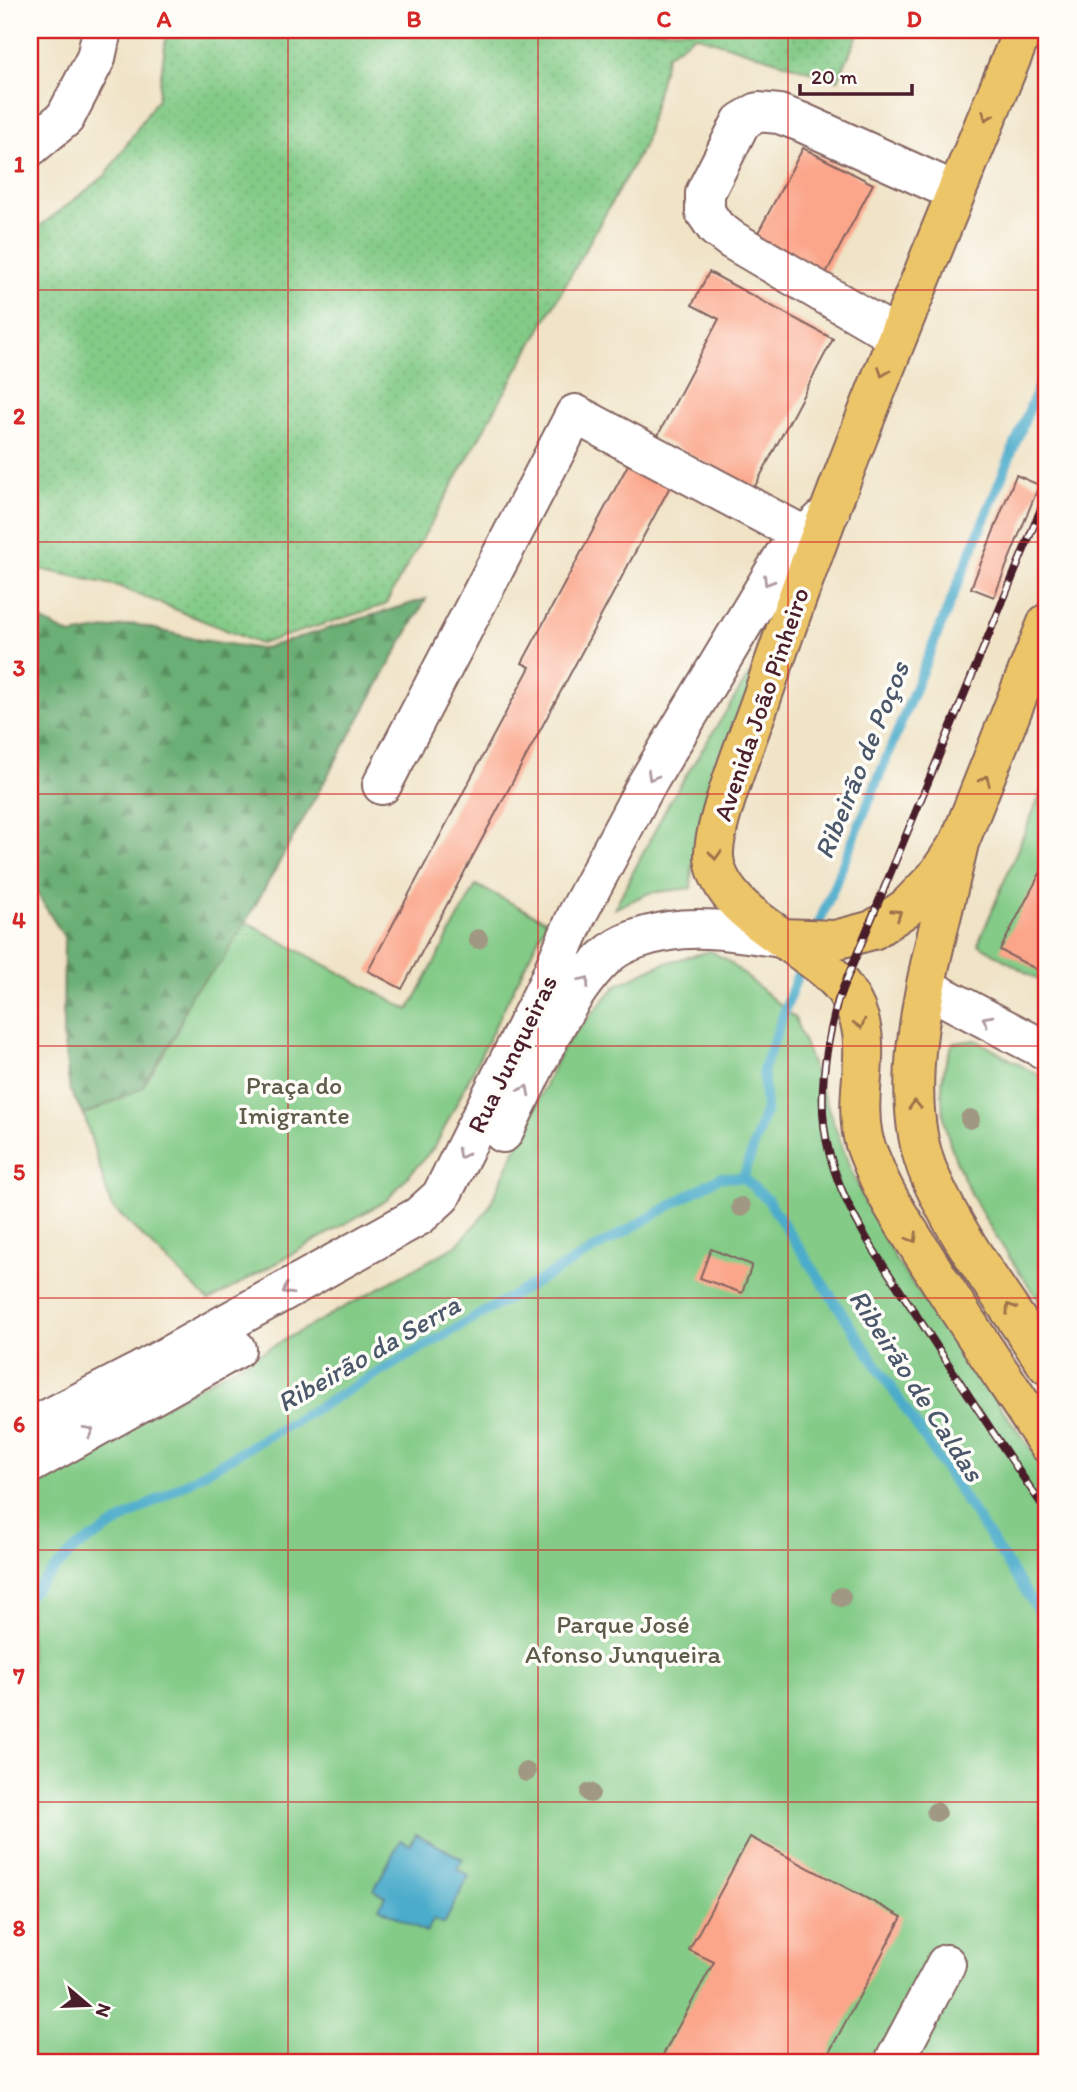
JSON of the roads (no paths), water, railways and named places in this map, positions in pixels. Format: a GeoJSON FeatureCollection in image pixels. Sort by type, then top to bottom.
{"type":"FeatureCollection","features":[{"type":"Feature","properties":{"kind":"main road","name":"Avenida João Pinheiro"},"geometry":{"type":"LineString","coordinates":[[829,954],[743,922],[716,869],[716,835],[817,524],[1023,30]]}},
{"type":"Feature","properties":{"kind":"main road"},"geometry":{"type":"LineString","coordinates":[[1045,637],[959,843],[914,1058],[914,1113],[929,1174],[954,1221],[1047,1365]]}},
{"type":"Feature","properties":{"kind":"main road"},"geometry":{"type":"LineString","coordinates":[[959,843],[936,877],[906,908],[829,954],[858,1013],[863,1030],[866,1053],[861,1110],[863,1137],[876,1172],[936,1274],[1047,1443]]}},
{"type":"Feature","properties":{"kind":"street"},"geometry":{"type":"LineString","coordinates":[[30,147],[65,118],[96,58],[102,30]]}},
{"type":"Feature","properties":{"kind":"street"},"geometry":{"type":"LineString","coordinates":[[896,336],[732,240],[716,228],[705,212],[705,193],[741,122],[758,112],[779,114],[801,122],[956,192]]}},
{"type":"Feature","properties":{"kind":"street"},"geometry":{"type":"LineString","coordinates":[[382,785],[575,414],[817,524]]}},
{"type":"Feature","properties":{"kind":"street","name":"Rua Junqueiras"},"geometry":{"type":"LineString","coordinates":[[30,1428],[137,1373],[419,1216],[441,1196],[547,985],[577,915],[645,787],[783,557],[817,524]]}},
{"type":"Feature","properties":{"kind":"street","name":"Rua Junqueiras"},"geometry":{"type":"LineString","coordinates":[[30,1464],[433,1238],[461,1214],[575,994],[611,952],[642,937],[743,922]]}},
{"type":"Feature","properties":{"kind":"street"},"geometry":{"type":"LineString","coordinates":[[927,988],[1047,1051]]}},
{"type":"Feature","properties":{"kind":"street"},"geometry":{"type":"LineString","coordinates":[[894,2062],[946,1964]]}},
{"type":"Feature","properties":{"kind":"water"},"geometry":{"type":"Polygon","coordinates":[[[416,1834],[463,1859],[457,1869],[469,1876],[444,1924],[434,1919],[426,1932],[379,1908],[385,1896],[374,1890],[400,1840],[410,1845],[416,1834]]]}},
{"type":"Feature","properties":{"kind":"waterway","name":"Ribeirão de Poços"},"geometry":{"type":"LineString","coordinates":[[815,933],[1047,366]]}},
{"type":"Feature","properties":{"kind":"waterway","name":"Ribeirão de Poços"},"geometry":{"type":"LineString","coordinates":[[743,1178],[766,1109],[763,1071],[803,960]]}},
{"type":"Feature","properties":{"kind":"waterway","name":"Ribeirão da Serra"},"geometry":{"type":"LineString","coordinates":[[30,1594],[75,1549],[127,1517],[720,1177],[743,1178]]}},
{"type":"Feature","properties":{"kind":"waterway","name":"Ribeirão de Caldas"},"geometry":{"type":"LineString","coordinates":[[743,1178],[767,1199],[1047,1624]]}},
{"type":"Feature","properties":{"kind":"waterway","name":"Ribeirão de Caldas"},"geometry":{"type":"LineString","coordinates":[[1038,2062],[1047,2044]]}},
{"type":"Feature","properties":{"kind":"railway"},"geometry":{"type":"LineString","coordinates":[[1047,494],[838,1000],[829,1038],[823,1095],[829,1152],[836,1176],[857,1221],[1047,1512]]}},
{"type":"Feature","properties":{"kind":"park label","name":"Praça do Imigrante"},"geometry":{"type":"Point","coordinates":[294,1100]}},
{"type":"Feature","properties":{"kind":"park label","name":"Parque José Afonso Junqueira"},"geometry":{"type":"Point","coordinates":[623,1639]}}]}
